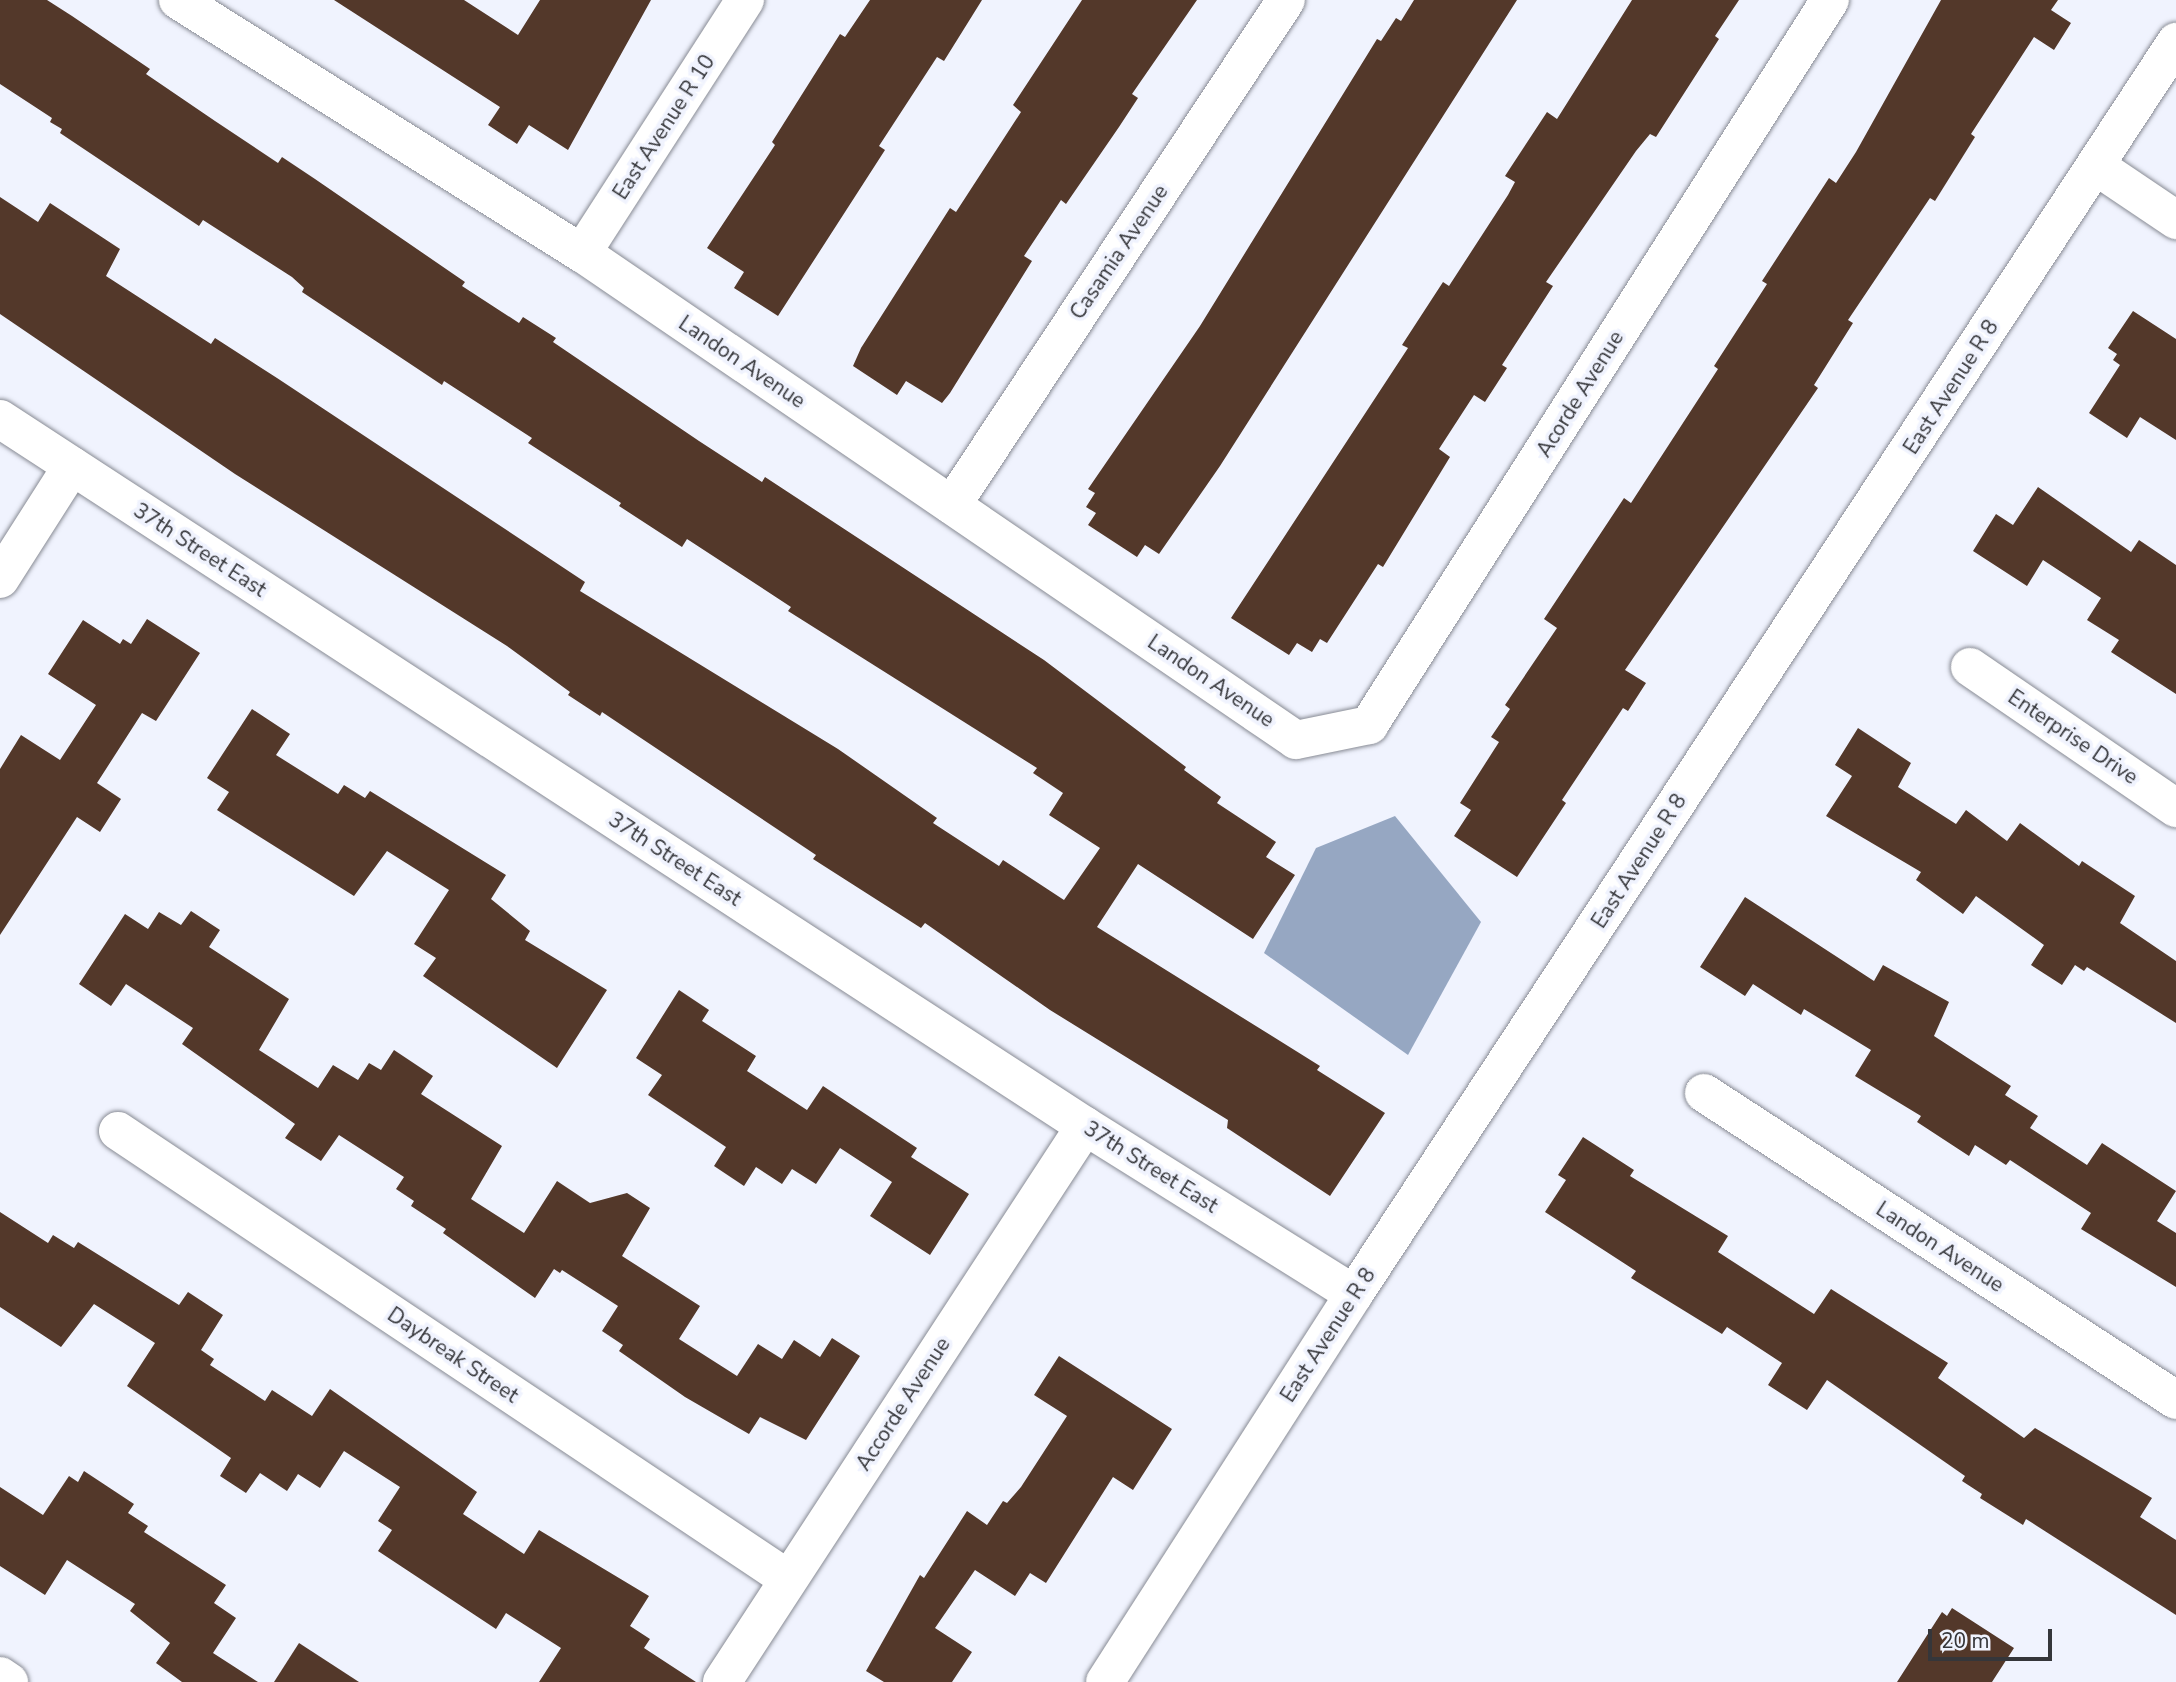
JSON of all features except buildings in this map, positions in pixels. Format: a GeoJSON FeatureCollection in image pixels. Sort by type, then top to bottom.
{"type":"FeatureCollection","features":[{"type":"Feature","properties":{"kind":"street","name":"East Avenue R 10"},"geometry":{"type":"LineString","coordinates":[[582,253],[745,0]]}},
{"type":"Feature","properties":{"kind":"street","name":"Casamia Avenue"},"geometry":{"type":"LineString","coordinates":[[952,505],[1286,0]]}},
{"type":"Feature","properties":{"kind":"street","name":"Acorde Avenue"},"geometry":{"type":"LineString","coordinates":[[1296,740],[1369,725],[1830,0]]}},
{"type":"Feature","properties":{"kind":"street","name":"Landon Avenue"},"geometry":{"type":"LineString","coordinates":[[188,3],[582,253],[1296,740]]}},
{"type":"Feature","properties":{"kind":"street","name":"East Avenue R 8"},"geometry":{"type":"LineString","coordinates":[[1105,1682],[1354,1294],[2176,42]]}},
{"type":"Feature","properties":{"kind":"street"},"geometry":{"type":"LineString","coordinates":[[2096,166],[2176,220]]}},
{"type":"Feature","properties":{"kind":"street","name":"37th Street East"},"geometry":{"type":"LineString","coordinates":[[0,419],[1085,1126],[1354,1294]]}},
{"type":"Feature","properties":{"kind":"street"},"geometry":{"type":"LineString","coordinates":[[0,579],[72,466]]}},
{"type":"Feature","properties":{"kind":"street","name":"Enterprise Drive"},"geometry":{"type":"LineString","coordinates":[[1970,667],[2176,808]]}},
{"type":"Feature","properties":{"kind":"street","name":"Landon Avenue"},"geometry":{"type":"LineString","coordinates":[[1704,1093],[2176,1400]]}},
{"type":"Feature","properties":{"kind":"street","name":"Accorde Avenue"},"geometry":{"type":"LineString","coordinates":[[722,1682],[1085,1126]]}},
{"type":"Feature","properties":{"kind":"street","name":"Daybreak Street"},"geometry":{"type":"LineString","coordinates":[[118,1131],[788,1579]]}},
{"type":"Feature","properties":{"kind":"street"},"geometry":{"type":"LineString","coordinates":[[0,1676],[9,1682]]}},
{"type":"Feature","properties":{"kind":"water"},"geometry":{"type":"Polygon","coordinates":[[[1395,816],[1481,922],[1408,1055],[1264,953],[1316,848],[1395,816]]]}}]}
